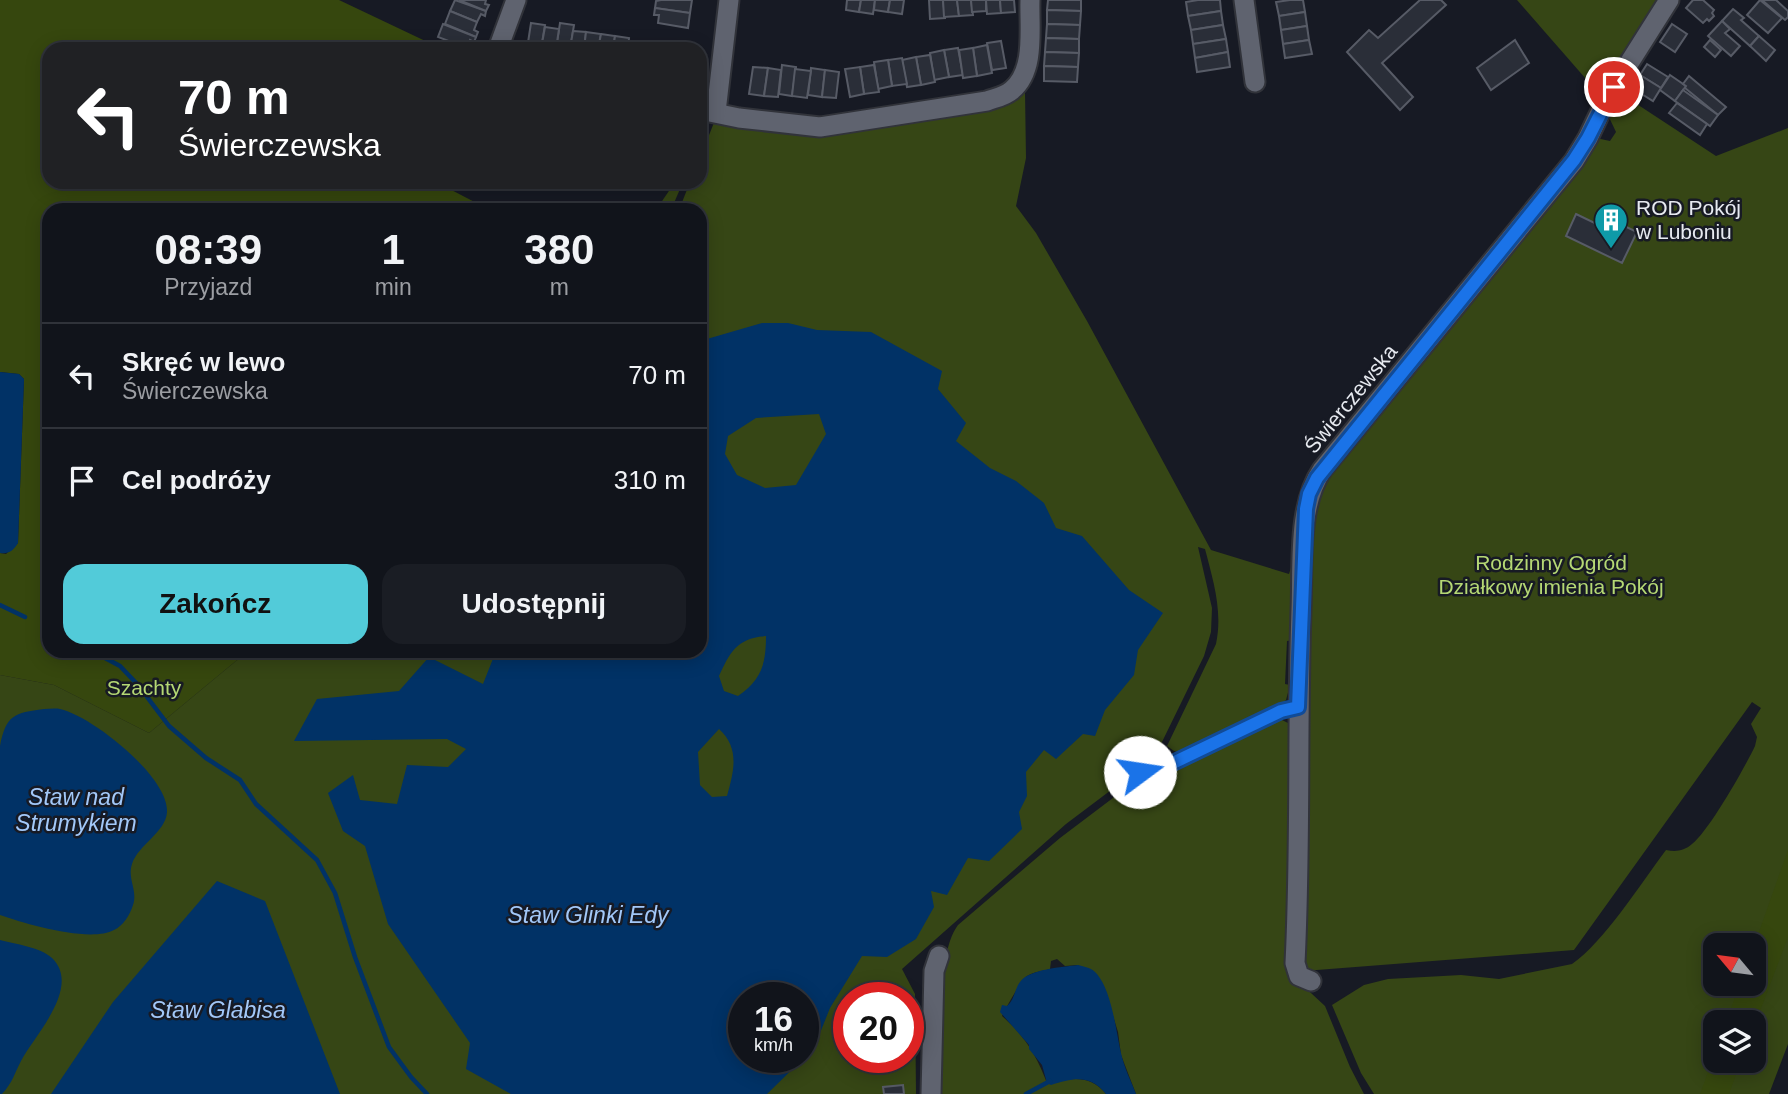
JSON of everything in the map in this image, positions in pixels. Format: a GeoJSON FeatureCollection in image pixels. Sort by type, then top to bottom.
{"type":"FeatureCollection","features":[{"type":"Feature","properties":{"kind":"street"},"geometry":{"type":"LineString","coordinates":[[501,42],[516,0]]}},
{"type":"Feature","properties":{"kind":"street"},"geometry":{"type":"LineString","coordinates":[[729,0],[708,111],[751,120],[820,127],[987,101],[1010,92],[1022,79],[1028,58],[1030,0]]}},
{"type":"Feature","properties":{"kind":"street"},"geometry":{"type":"LineString","coordinates":[[1244,0],[1255,82]]}},
{"type":"Feature","properties":{"kind":"street","name":"Świerczewska"},"geometry":{"type":"LineString","coordinates":[[1311,981],[1299,976],[1295,962],[1298,707],[1306,509],[1309,494],[1317,478],[1574,160],[1607,98],[1669,0]]}},
{"type":"Feature","properties":{"kind":"street"},"geometry":{"type":"LineString","coordinates":[[931,1094],[933,971],[939,956]]}},
{"type":"Feature","properties":{"kind":"lane"},"geometry":{"type":"LineString","coordinates":[[1140,772],[1147,775],[1152,773],[1281,711],[1298,707]]}},
{"type":"Feature","properties":{"kind":"green space","name":"Szachty"},"geometry":{"type":"Polygon","coordinates":[[[0,0],[339,0],[427,42],[42,42],[42,189],[450,189],[476,203],[42,203],[42,658],[240,658],[149,733],[54,685],[0,675],[0,553],[6,554],[18,543],[24,379],[19,374],[0,372],[0,0]]]}},
{"type":"Feature","properties":{"kind":"green space"},"geometry":{"type":"Polygon","coordinates":[[[1517,0],[1658,0],[1606,79],[1586,79],[1517,0]]]}},
{"type":"Feature","properties":{"kind":"green space","name":"Szachty"},"geometry":{"type":"Polygon","coordinates":[[[1025,92],[1026,158],[1016,206],[1036,233],[1087,321],[1211,550],[1289,574],[1300,538],[1295,640],[1287,641],[1285,684],[1290,685],[1286,700],[1184,754],[1167,746],[1216,644],[1218,632],[1216,596],[1205,549],[1198,547],[1212,608],[1211,632],[1204,656],[1161,744],[1143,766],[1066,824],[902,969],[909,982],[833,982],[833,1073],[916,1073],[916,1094],[0,1094],[0,675],[54,685],[149,733],[240,658],[707,658],[707,203],[682,203],[687,189],[707,189],[707,140],[715,120],[771,127],[999,104],[1025,92]]]}},
{"type":"Feature","properties":{"kind":"green space","name":"Rodzinny Ogród Działkowy imienia Pokój"},"geometry":{"type":"Polygon","coordinates":[[[1620,93],[1716,156],[1788,128],[1788,1044],[1769,1094],[1374,1094],[1361,1073],[1332,1005],[1364,985],[1388,979],[1461,975],[1499,979],[1572,964],[1597,942],[1666,850],[1683,850],[1699,837],[1726,798],[1755,746],[1757,737],[1751,724],[1761,708],[1752,702],[1574,950],[1304,971],[1304,704],[1315,494],[1521,238],[1531,231],[1535,221],[1596,138],[1610,141],[1616,132],[1607,113],[1620,93]]]}},
{"type":"Feature","properties":{"kind":"green space"},"geometry":{"type":"Polygon","coordinates":[[[670,189],[680,189],[674,203],[661,203],[670,189]]]}},
{"type":"Feature","properties":{"kind":"green space"},"geometry":{"type":"Polygon","coordinates":[[[1274,720],[1290,724],[1298,981],[1325,1006],[1364,1094],[1136,1094],[1121,1055],[1118,1032],[1104,987],[1078,965],[1065,966],[1057,959],[1051,961],[1050,969],[1032,973],[1024,979],[1002,1016],[1029,1047],[1047,1083],[1086,1080],[1100,1087],[1106,1094],[941,1094],[942,981],[951,939],[958,925],[1060,838],[1142,776],[1152,781],[1184,762],[1274,720]]]}},
{"type":"Feature","properties":{"kind":"green space"},"geometry":{"type":"Polygon","coordinates":[[[1788,850],[1788,937],[1766,995],[1766,933],[1759,933],[1788,850]]]}},
{"type":"Feature","properties":{"kind":"green space"},"geometry":{"type":"Polygon","coordinates":[[[1736,996],[1766,996],[1760,1010],[1730,1010],[1736,996]]]}},
{"type":"Feature","properties":{"kind":"green space"},"geometry":{"type":"Polygon","coordinates":[[[1708,1073],[1737,1073],[1729,1094],[1700,1094],[1708,1073]]]}},
{"type":"Feature","properties":{"kind":"water","name":"Staw Glinki Edy"},"geometry":{"type":"Polygon","coordinates":[[[762,323],[788,323],[817,330],[871,332],[942,371],[938,389],[966,423],[956,441],[990,468],[1016,481],[1044,503],[1056,528],[1082,536],[1129,590],[1163,613],[1138,650],[1134,675],[1105,710],[1095,736],[1083,734],[1056,759],[1044,750],[1026,772],[1027,796],[1019,812],[1022,829],[989,861],[968,858],[947,895],[931,891],[934,907],[916,939],[887,957],[862,956],[846,982],[833,982],[833,1003],[819,1036],[819,982],[728,982],[728,1073],[788,1073],[767,1094],[511,1094],[466,1069],[470,1043],[388,924],[365,846],[343,831],[328,793],[353,775],[360,800],[397,804],[407,765],[448,767],[466,749],[447,739],[294,741],[317,699],[399,691],[431,658],[483,684],[493,658],[707,658],[707,339],[762,323]],[[819,414],[756,418],[728,436],[725,454],[737,475],[765,488],[796,485],[826,434],[819,414]],[[766,636],[741,643],[727,660],[719,676],[724,691],[738,696],[746,690],[761,671],[766,636]],[[719,729],[698,752],[700,785],[712,797],[727,796],[732,778],[733,752],[726,736],[719,729]]]}},
{"type":"Feature","properties":{"kind":"water"},"geometry":{"type":"Polygon","coordinates":[[[0,372],[19,374],[24,379],[18,543],[10,551],[3,553],[0,553],[0,372]]]}},
{"type":"Feature","properties":{"kind":"water","name":"Staw nad Strumykiem"},"geometry":{"type":"Polygon","coordinates":[[[44,709],[60,709],[74,714],[108,735],[142,766],[156,782],[164,798],[167,812],[162,826],[132,864],[134,900],[130,913],[114,930],[90,934],[58,931],[0,915],[0,746],[5,728],[13,717],[44,709]]]}},
{"type":"Feature","properties":{"kind":"water","name":"Staw Glabisa"},"geometry":{"type":"Polygon","coordinates":[[[217,881],[265,901],[340,1094],[51,1094],[113,1002],[217,881]]]}},
{"type":"Feature","properties":{"kind":"water"},"geometry":{"type":"Polygon","coordinates":[[[0,940],[47,954],[60,970],[62,983],[53,1011],[2,1094],[0,1094],[0,940]]]}},
{"type":"Feature","properties":{"kind":"water"},"geometry":{"type":"Polygon","coordinates":[[[1078,965],[1095,972],[1102,982],[1113,1012],[1122,1058],[1136,1094],[1106,1094],[1094,1083],[1081,1079],[1051,1085],[1047,1083],[1042,1065],[1029,1049],[1029,1045],[1000,1012],[1002,1005],[1007,1006],[1010,1003],[1024,978],[1047,969],[1078,965]]]}},
{"type":"Feature","properties":{"kind":"building"},"geometry":{"type":"Polygon","coordinates":[[[455,0],[486,11],[485,16],[481,14],[477,22],[450,11],[455,0]]]}},
{"type":"Feature","properties":{"kind":"building"},"geometry":{"type":"Polygon","coordinates":[[[459,0],[486,0],[485,4],[489,5],[486,11],[459,0]]]}},
{"type":"Feature","properties":{"kind":"building"},"geometry":{"type":"Polygon","coordinates":[[[692,0],[690,13],[655,8],[656,1],[692,0]]]}},
{"type":"Feature","properties":{"kind":"building"},"geometry":{"type":"Polygon","coordinates":[[[847,0],[861,0],[859,12],[846,10],[847,0]]]}},
{"type":"Feature","properties":{"kind":"building"},"geometry":{"type":"Polygon","coordinates":[[[861,0],[875,0],[873,14],[859,12],[861,0]]]}},
{"type":"Feature","properties":{"kind":"building"},"geometry":{"type":"Polygon","coordinates":[[[875,0],[890,0],[888,12],[874,10],[875,0]]]}},
{"type":"Feature","properties":{"kind":"building"},"geometry":{"type":"Polygon","coordinates":[[[890,0],[904,0],[902,14],[888,12],[890,0]]]}},
{"type":"Feature","properties":{"kind":"building"},"geometry":{"type":"Polygon","coordinates":[[[929,0],[943,0],[945,18],[930,19],[929,0]]]}},
{"type":"Feature","properties":{"kind":"building"},"geometry":{"type":"Polygon","coordinates":[[[943,0],[957,0],[959,16],[944,17],[943,0]]]}},
{"type":"Feature","properties":{"kind":"building"},"geometry":{"type":"Polygon","coordinates":[[[957,0],[971,0],[973,15],[959,16],[957,0]]]}},
{"type":"Feature","properties":{"kind":"building"},"geometry":{"type":"Polygon","coordinates":[[[971,0],[986,0],[986,11],[972,12],[971,0]]]}},
{"type":"Feature","properties":{"kind":"building"},"geometry":{"type":"Polygon","coordinates":[[[986,0],[1000,0],[1001,13],[987,14],[986,0]]]}},
{"type":"Feature","properties":{"kind":"building"},"geometry":{"type":"Polygon","coordinates":[[[1000,0],[1014,0],[1015,12],[1001,13],[1000,0]]]}},
{"type":"Feature","properties":{"kind":"building"},"geometry":{"type":"Polygon","coordinates":[[[1048,0],[1081,0],[1081,11],[1047,10],[1048,0]]]}},
{"type":"Feature","properties":{"kind":"building"},"geometry":{"type":"Polygon","coordinates":[[[1220,0],[1221,11],[1188,16],[1186,2],[1220,0]]]}},
{"type":"Feature","properties":{"kind":"building"},"geometry":{"type":"Polygon","coordinates":[[[1303,0],[1305,12],[1279,16],[1276,2],[1303,0]]]}},
{"type":"Feature","properties":{"kind":"building"},"geometry":{"type":"Polygon","coordinates":[[[1420,0],[1441,0],[1446,5],[1382,63],[1413,97],[1400,110],[1347,52],[1369,30],[1378,38],[1420,0]]]}},
{"type":"Feature","properties":{"kind":"building"},"geometry":{"type":"Polygon","coordinates":[[[1693,0],[1703,0],[1714,10],[1714,16],[1709,21],[1707,19],[1703,23],[1686,8],[1693,0]]]}},
{"type":"Feature","properties":{"kind":"building"},"geometry":{"type":"Polygon","coordinates":[[[1760,0],[1782,18],[1768,33],[1747,15],[1760,0]]]}},
{"type":"Feature","properties":{"kind":"building"},"geometry":{"type":"Polygon","coordinates":[[[1762,0],[1776,0],[1788,11],[1788,17],[1785,20],[1762,0]]]}},
{"type":"Feature","properties":{"kind":"building"},"geometry":{"type":"Polygon","coordinates":[[[655,8],[690,13],[688,28],[658,23],[659,15],[654,15],[655,8]]]}},
{"type":"Feature","properties":{"kind":"building"},"geometry":{"type":"Polygon","coordinates":[[[1733,9],[1759,36],[1750,46],[1722,21],[1733,9]]]}},
{"type":"Feature","properties":{"kind":"building"},"geometry":{"type":"Polygon","coordinates":[[[1047,10],[1081,11],[1080,25],[1047,24],[1047,10]]]}},
{"type":"Feature","properties":{"kind":"building"},"geometry":{"type":"Polygon","coordinates":[[[450,11],[477,22],[474,30],[478,32],[476,37],[445,24],[450,11]]]}},
{"type":"Feature","properties":{"kind":"building"},"geometry":{"type":"Polygon","coordinates":[[[1221,11],[1223,25],[1191,30],[1188,16],[1221,11]]]}},
{"type":"Feature","properties":{"kind":"building"},"geometry":{"type":"Polygon","coordinates":[[[1305,12],[1307,26],[1281,30],[1279,16],[1305,12]]]}},
{"type":"Feature","properties":{"kind":"building"},"geometry":{"type":"Polygon","coordinates":[[[1722,21],[1730,29],[1725,33],[1740,46],[1731,56],[1708,36],[1722,21]]]}},
{"type":"Feature","properties":{"kind":"building"},"geometry":{"type":"Polygon","coordinates":[[[531,23],[545,25],[542,42],[528,42],[531,23]]]}},
{"type":"Feature","properties":{"kind":"building"},"geometry":{"type":"Polygon","coordinates":[[[560,23],[574,25],[571,42],[557,42],[560,23]]]}},
{"type":"Feature","properties":{"kind":"building"},"geometry":{"type":"Polygon","coordinates":[[[443,24],[476,37],[474,42],[451,42],[438,37],[443,24]]]}},
{"type":"Feature","properties":{"kind":"building"},"geometry":{"type":"Polygon","coordinates":[[[1047,24],[1080,25],[1079,39],[1046,38],[1047,24]]]}},
{"type":"Feature","properties":{"kind":"building"},"geometry":{"type":"Polygon","coordinates":[[[1672,24],[1687,34],[1675,52],[1660,42],[1672,24]]]}},
{"type":"Feature","properties":{"kind":"building"},"geometry":{"type":"Polygon","coordinates":[[[1223,25],[1226,39],[1193,44],[1191,30],[1223,25]]]}},
{"type":"Feature","properties":{"kind":"building"},"geometry":{"type":"Polygon","coordinates":[[[1307,26],[1309,40],[1283,44],[1281,30],[1307,26]]]}},
{"type":"Feature","properties":{"kind":"building"},"geometry":{"type":"Polygon","coordinates":[[[545,27],[559,29],[557,42],[542,42],[545,27]]]}},
{"type":"Feature","properties":{"kind":"building"},"geometry":{"type":"Polygon","coordinates":[[[573,31],[586,32],[585,42],[571,42],[573,31]]]}},
{"type":"Feature","properties":{"kind":"building"},"geometry":{"type":"Polygon","coordinates":[[[586,32],[601,34],[599,42],[585,42],[586,32]]]}},
{"type":"Feature","properties":{"kind":"building"},"geometry":{"type":"Polygon","coordinates":[[[601,34],[615,36],[614,42],[599,42],[601,34]]]}},
{"type":"Feature","properties":{"kind":"building"},"geometry":{"type":"Polygon","coordinates":[[[615,36],[629,38],[629,42],[614,42],[615,36]]]}},
{"type":"Feature","properties":{"kind":"building"},"geometry":{"type":"Polygon","coordinates":[[[1759,36],[1775,50],[1766,61],[1750,46],[1759,36]]]}},
{"type":"Feature","properties":{"kind":"building"},"geometry":{"type":"Polygon","coordinates":[[[1046,38],[1079,39],[1079,53],[1045,52],[1046,38]]]}},
{"type":"Feature","properties":{"kind":"building"},"geometry":{"type":"Polygon","coordinates":[[[1226,39],[1228,52],[1195,58],[1193,44],[1226,39]]]}},
{"type":"Feature","properties":{"kind":"building"},"geometry":{"type":"Polygon","coordinates":[[[1309,40],[1312,54],[1285,58],[1283,44],[1309,40]]]}},
{"type":"Feature","properties":{"kind":"building"},"geometry":{"type":"Polygon","coordinates":[[[1515,40],[1529,63],[1491,90],[1477,68],[1515,40]]]}},
{"type":"Feature","properties":{"kind":"building"},"geometry":{"type":"Polygon","coordinates":[[[1710,40],[1721,50],[1715,57],[1704,47],[1710,40]]]}},
{"type":"Feature","properties":{"kind":"building"},"geometry":{"type":"Polygon","coordinates":[[[1001,41],[1006,68],[992,70],[987,43],[1001,41]]]}},
{"type":"Feature","properties":{"kind":"building"},"geometry":{"type":"Polygon","coordinates":[[[987,45],[992,73],[977,76],[973,48],[987,45]]]}},
{"type":"Feature","properties":{"kind":"building"},"geometry":{"type":"Polygon","coordinates":[[[958,48],[963,75],[949,77],[944,50],[958,48]]]}},
{"type":"Feature","properties":{"kind":"building"},"geometry":{"type":"Polygon","coordinates":[[[973,48],[977,76],[963,78],[959,50],[973,48]]]}},
{"type":"Feature","properties":{"kind":"building"},"geometry":{"type":"Polygon","coordinates":[[[944,50],[949,77],[934,80],[930,53],[944,50]]]}},
{"type":"Feature","properties":{"kind":"building"},"geometry":{"type":"Polygon","coordinates":[[[1045,52],[1079,53],[1078,67],[1044,66],[1045,52]]]}},
{"type":"Feature","properties":{"kind":"building"},"geometry":{"type":"Polygon","coordinates":[[[1228,52],[1230,67],[1197,72],[1195,58],[1228,52]]]}},
{"type":"Feature","properties":{"kind":"building"},"geometry":{"type":"Polygon","coordinates":[[[930,55],[935,82],[921,85],[916,57],[930,55]]]}},
{"type":"Feature","properties":{"kind":"building"},"geometry":{"type":"Polygon","coordinates":[[[916,57],[921,85],[907,87],[902,60],[916,57]]]}},
{"type":"Feature","properties":{"kind":"building"},"geometry":{"type":"Polygon","coordinates":[[[902,58],[907,84],[892,86],[888,60],[902,58]]]}},
{"type":"Feature","properties":{"kind":"building"},"geometry":{"type":"Polygon","coordinates":[[[888,60],[892,86],[878,89],[874,62],[888,60]]]}},
{"type":"Feature","properties":{"kind":"building"},"geometry":{"type":"Polygon","coordinates":[[[1647,64],[1668,77],[1661,88],[1640,75],[1647,64]]]}},
{"type":"Feature","properties":{"kind":"building"},"geometry":{"type":"Polygon","coordinates":[[[782,65],[796,67],[792,96],[779,94],[782,65]]]}},
{"type":"Feature","properties":{"kind":"building"},"geometry":{"type":"Polygon","coordinates":[[[874,65],[879,92],[864,94],[860,67],[874,65]]]}},
{"type":"Feature","properties":{"kind":"building"},"geometry":{"type":"Polygon","coordinates":[[[1044,66],[1078,67],[1077,82],[1044,81],[1044,66]]]}},
{"type":"Feature","properties":{"kind":"building"},"geometry":{"type":"Polygon","coordinates":[[[753,67],[768,68],[764,96],[749,94],[753,67]]]}},
{"type":"Feature","properties":{"kind":"building"},"geometry":{"type":"Polygon","coordinates":[[[860,67],[864,94],[850,97],[845,69],[860,67]]]}},
{"type":"Feature","properties":{"kind":"building"},"geometry":{"type":"Polygon","coordinates":[[[768,68],[781,70],[778,97],[764,96],[768,68]]]}},
{"type":"Feature","properties":{"kind":"building"},"geometry":{"type":"Polygon","coordinates":[[[811,68],[825,70],[822,97],[808,95],[811,68]]]}},
{"type":"Feature","properties":{"kind":"building"},"geometry":{"type":"Polygon","coordinates":[[[795,69],[811,71],[807,98],[792,96],[795,69]]]}},
{"type":"Feature","properties":{"kind":"building"},"geometry":{"type":"Polygon","coordinates":[[[825,70],[839,72],[836,98],[822,97],[825,70]]]}},
{"type":"Feature","properties":{"kind":"building"},"geometry":{"type":"Polygon","coordinates":[[[1640,75],[1661,88],[1653,101],[1632,88],[1640,75]]]}},
{"type":"Feature","properties":{"kind":"building"},"geometry":{"type":"Polygon","coordinates":[[[1670,75],[1686,86],[1675,101],[1660,90],[1670,75]]]}},
{"type":"Feature","properties":{"kind":"building"},"geometry":{"type":"Polygon","coordinates":[[[1689,76],[1726,107],[1718,115],[1685,88],[1683,84],[1689,76]]]}},
{"type":"Feature","properties":{"kind":"building"},"geometry":{"type":"Polygon","coordinates":[[[1683,90],[1718,115],[1710,126],[1675,101],[1683,90]]]}},
{"type":"Feature","properties":{"kind":"building"},"geometry":{"type":"Polygon","coordinates":[[[1677,103],[1707,124],[1700,135],[1669,113],[1677,103]]]}},
{"type":"Feature","properties":{"kind":"building","name":"ROD Pokój w Luboniu"},"geometry":{"type":"Polygon","coordinates":[[[1576,214],[1609,230],[1614,221],[1637,232],[1622,263],[1566,236],[1576,214]]]}},
{"type":"Feature","properties":{"kind":"building"},"geometry":{"type":"Polygon","coordinates":[[[903,1085],[904,1094],[884,1094],[883,1087],[903,1085]]]}},
{"type":"Feature","properties":{"kind":"waterway"},"geometry":{"type":"LineString","coordinates":[[0,605],[25,617]]}},
{"type":"Feature","properties":{"kind":"waterway"},"geometry":{"type":"LineString","coordinates":[[105,658],[120,666],[138,685],[169,726],[206,758],[240,780],[256,804],[317,860],[335,893],[355,957],[389,1047],[427,1094]]}},
{"type":"Feature","properties":{"kind":"waterway"},"geometry":{"type":"LineString","coordinates":[[1026,1094],[1050,1081]]}},
{"type":"Feature","properties":{"kind":"place","name":"ROD Pokój w Luboniu"},"geometry":{"type":"Point","coordinates":[1611,250]}},
{"type":"Feature","properties":{"kind":"route"},"geometry":{"type":"LineString","coordinates":[[1140,772],[1147,775],[1152,773],[1281,711],[1298,707],[1306,509],[1309,494],[1317,478],[1574,160],[1614,87]]}}]}
